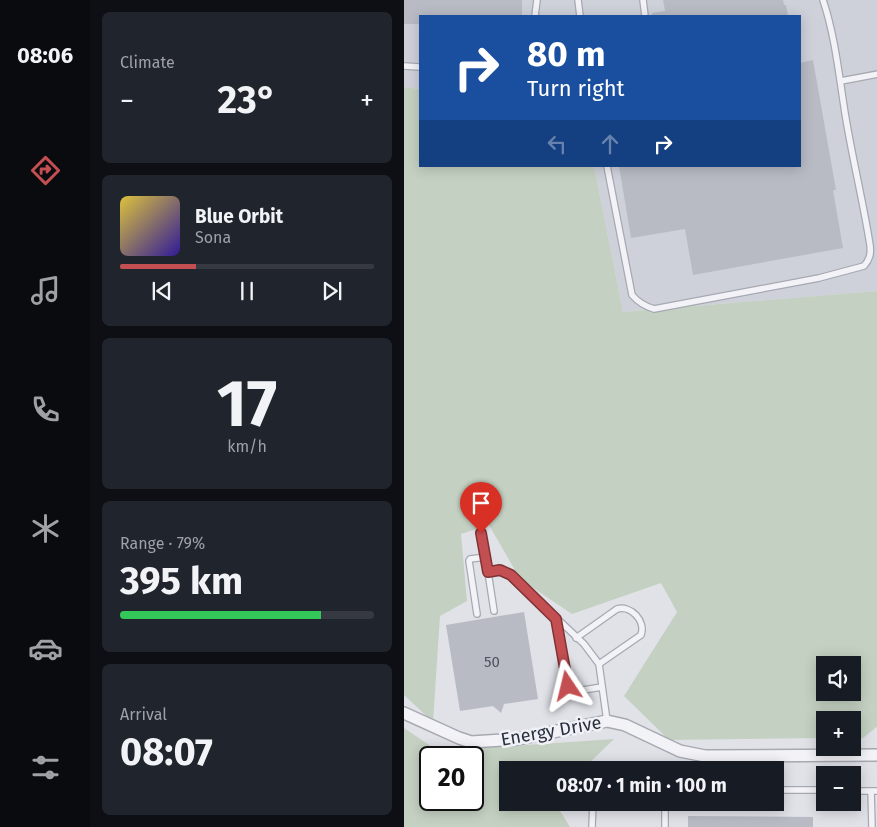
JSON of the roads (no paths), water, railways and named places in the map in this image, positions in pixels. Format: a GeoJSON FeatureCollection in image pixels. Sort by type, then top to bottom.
{"type":"FeatureCollection","features":[{"type":"Feature","properties":{"kind":"street","name":"Energy Drive"},"geometry":{"type":"LineString","coordinates":[[404,712],[471,742],[518,739],[607,721],[625,724],[680,751],[705,756],[877,755]]}},
{"type":"Feature","properties":{"kind":"lane"},"geometry":{"type":"LineString","coordinates":[[535,15],[536,0]]}},
{"type":"Feature","properties":{"kind":"lane"},"geometry":{"type":"LineString","coordinates":[[578,0],[580,15]]}},
{"type":"Feature","properties":{"kind":"lane"},"geometry":{"type":"LineString","coordinates":[[643,0],[645,15]]}},
{"type":"Feature","properties":{"kind":"lane"},"geometry":{"type":"LineString","coordinates":[[607,167],[632,295],[646,307],[654,309],[859,269],[864,266],[869,261],[871,254],[845,113],[841,81],[823,0]]}},
{"type":"Feature","properties":{"kind":"lane"},"geometry":{"type":"LineString","coordinates":[[404,66],[419,67]]}},
{"type":"Feature","properties":{"kind":"lane"},"geometry":{"type":"LineString","coordinates":[[841,81],[877,74]]}},
{"type":"Feature","properties":{"kind":"lane"},"geometry":{"type":"LineString","coordinates":[[481,533],[494,611]]}},
{"type":"Feature","properties":{"kind":"lane"},"geometry":{"type":"LineString","coordinates":[[477,614],[469,561],[486,557]]}},
{"type":"Feature","properties":{"kind":"lane"},"geometry":{"type":"LineString","coordinates":[[488,572],[500,570],[511,575],[584,644],[599,664],[607,721]]}},
{"type":"Feature","properties":{"kind":"lane"},"geometry":{"type":"LineString","coordinates":[[576,638],[617,608],[623,607],[632,611],[642,624],[641,635],[599,664]]}},
{"type":"Feature","properties":{"kind":"lane"},"geometry":{"type":"LineString","coordinates":[[556,619],[570,689],[577,691],[602,687]]}},
{"type":"Feature","properties":{"kind":"lane"},"geometry":{"type":"LineString","coordinates":[[784,790],[816,790]]}},
{"type":"Feature","properties":{"kind":"lane"},"geometry":{"type":"LineString","coordinates":[[861,790],[874,790],[872,827]]}},
{"type":"Feature","properties":{"kind":"lane"},"geometry":{"type":"LineString","coordinates":[[592,827],[593,811]]}},
{"type":"Feature","properties":{"kind":"lane"},"geometry":{"type":"LineString","coordinates":[[665,811],[665,827]]}}]}
